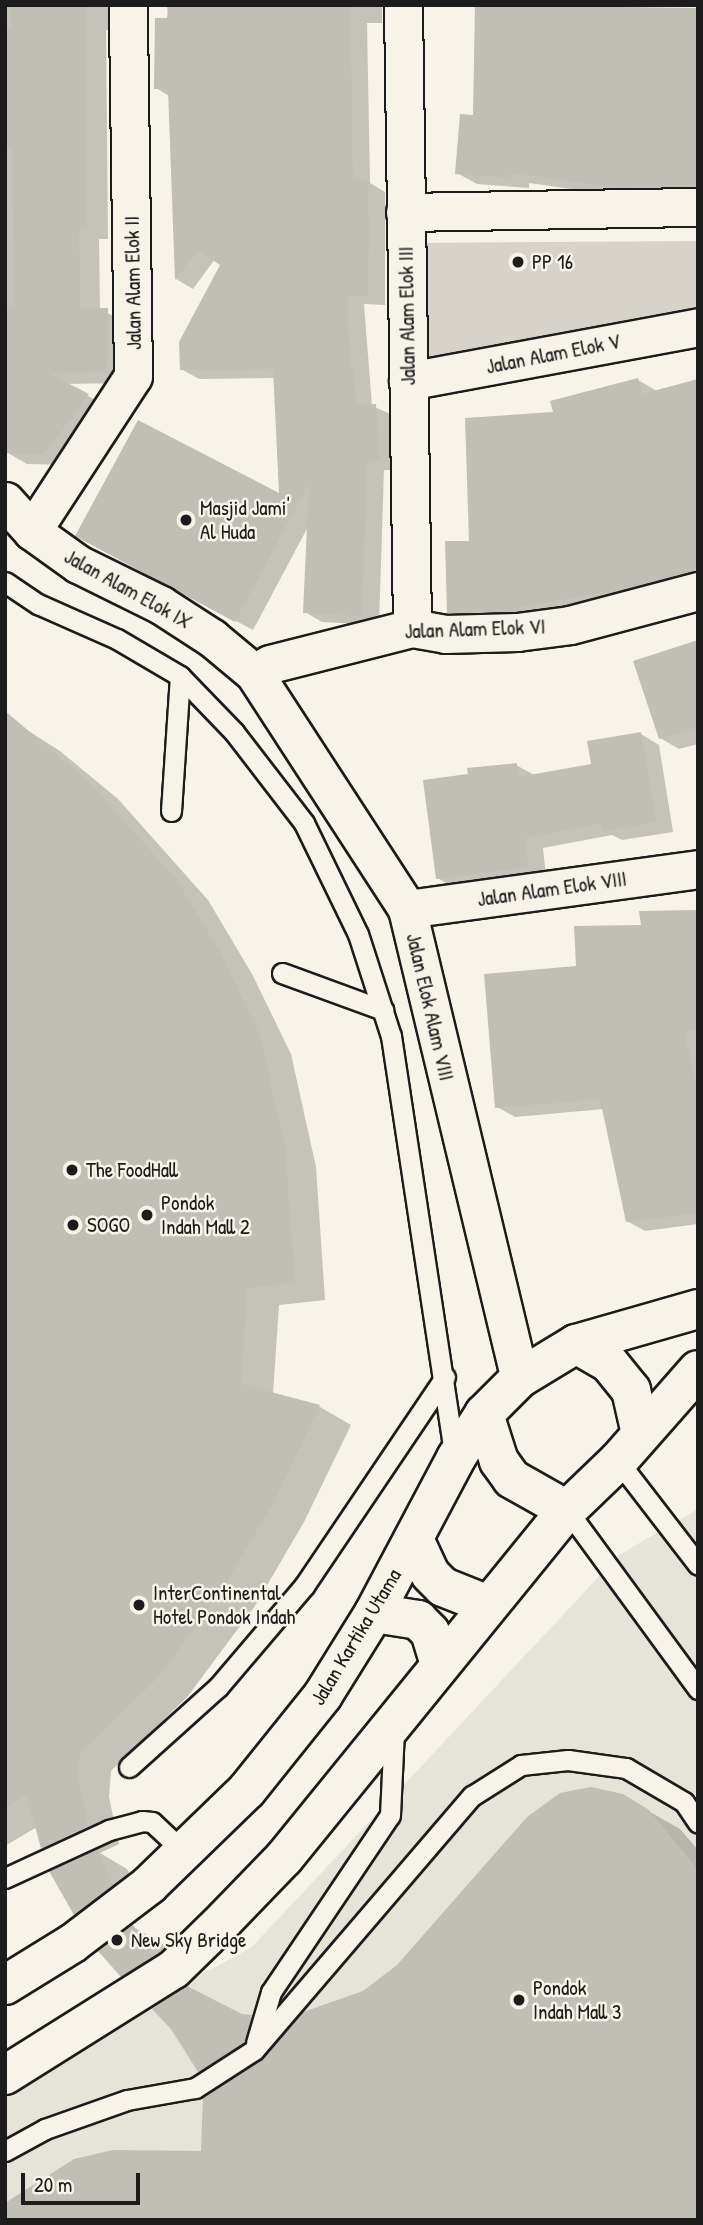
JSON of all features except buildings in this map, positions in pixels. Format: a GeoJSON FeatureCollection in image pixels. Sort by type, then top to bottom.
{"type":"FeatureCollection","features":[{"type":"Feature","properties":{"kind":"main road","name":"Jalan Kartika Utama"},"geometry":{"type":"LineString","coordinates":[[5,1985],[73,1943],[184,1852],[298,1730],[374,1613],[456,1458],[484,1414],[520,1378],[576,1344],[698,1309]]}},
{"type":"Feature","properties":{"kind":"main road"},"geometry":{"type":"LineString","coordinates":[[576,1344],[609,1363],[631,1391],[630,1447]]}},
{"type":"Feature","properties":{"kind":"main road"},"geometry":{"type":"LineString","coordinates":[[5,2075],[174,1969],[284,1858],[486,1604],[567,1510],[630,1447],[698,1370]]}},
{"type":"Feature","properties":{"kind":"main road"},"geometry":{"type":"LineString","coordinates":[[484,1414],[499,1461],[512,1479],[567,1510]]}},
{"type":"Feature","properties":{"kind":"main road"},"geometry":{"type":"LineString","coordinates":[[414,1539],[430,1574],[443,1587],[486,1604]]}},
{"type":"Feature","properties":{"kind":"main road"},"geometry":{"type":"LineString","coordinates":[[374,1613],[418,1620],[430,1632],[439,1662]]}},
{"type":"Feature","properties":{"kind":"street","name":"Jalan Alam Elok II"},"geometry":{"type":"LineString","coordinates":[[32,531],[133,376],[128,5]]}},
{"type":"Feature","properties":{"kind":"street","name":"Jalan Alam Elok III"},"geometry":{"type":"LineString","coordinates":[[403,5],[412,628]]}},
{"type":"Feature","properties":{"kind":"street"},"geometry":{"type":"LineString","coordinates":[[405,212],[698,207]]}},
{"type":"Feature","properties":{"kind":"street","name":"Jalan Alam Elok V"},"geometry":{"type":"LineString","coordinates":[[408,381],[698,327]]}},
{"type":"Feature","properties":{"kind":"street","name":"Jalan Alam Elok IX"},"geometry":{"type":"LineString","coordinates":[[5,501],[32,531],[108,583],[171,611],[212,638],[254,673]]}},
{"type":"Feature","properties":{"kind":"street","name":"Jalan Alam Elok VI"},"geometry":{"type":"LineString","coordinates":[[254,673],[270,664],[412,628],[445,634],[543,628],[698,591]]}},
{"type":"Feature","properties":{"kind":"street","name":"Jalan Elok Alam VIII"},"geometry":{"type":"LineString","coordinates":[[254,673],[407,909],[520,1378]]}},
{"type":"Feature","properties":{"kind":"street","name":"Jalan Alam Elok VIII"},"geometry":{"type":"LineString","coordinates":[[407,909],[698,869]]}},
{"type":"Feature","properties":{"kind":"lane"},"geometry":{"type":"LineString","coordinates":[[5,582],[38,604],[117,639],[180,676],[234,732],[303,823],[358,934],[383,1010],[445,1377],[449,1437],[456,1458]]}},
{"type":"Feature","properties":{"kind":"lane"},"geometry":{"type":"LineString","coordinates":[[171,811],[180,676]]}},
{"type":"Feature","properties":{"kind":"lane"},"geometry":{"type":"LineString","coordinates":[[282,973],[383,1010]]}},
{"type":"Feature","properties":{"kind":"lane"},"geometry":{"type":"LineString","coordinates":[[129,1768],[218,1687],[304,1586],[445,1377]]}},
{"type":"Feature","properties":{"kind":"lane"},"geometry":{"type":"LineString","coordinates":[[630,1447],[698,1565]]}},
{"type":"Feature","properties":{"kind":"lane"},"geometry":{"type":"LineString","coordinates":[[567,1510],[698,1689]]}},
{"type":"Feature","properties":{"kind":"lane"},"geometry":{"type":"LineString","coordinates":[[254,2050],[271,1992],[390,1815],[395,1718]]}},
{"type":"Feature","properties":{"kind":"lane"},"geometry":{"type":"LineString","coordinates":[[5,2151],[45,2129],[127,2100],[195,2088],[254,2050],[472,1796],[521,1765],[568,1760],[626,1768],[684,1802],[698,1823]]}},
{"type":"Feature","properties":{"kind":"lane"},"geometry":{"type":"LineString","coordinates":[[5,1878],[109,1830],[142,1821],[152,1822],[184,1852]]}},
{"type":"Feature","properties":{"kind":"shaded area"},"geometry":{"type":"Polygon","coordinates":[[[698,241],[698,309],[423,367],[416,243],[698,241]]]}},
{"type":"Feature","properties":{"kind":"shaded area"},"geometry":{"type":"Polygon","coordinates":[[[698,1509],[698,2220],[5,2220],[5,2082],[252,1947],[619,1555],[698,1509]]]}},
{"type":"Feature","properties":{"kind":"place","name":"PP 16"},"geometry":{"type":"Point","coordinates":[518,262]}},
{"type":"Feature","properties":{"kind":"place","name":"Masjid Jami' Al Huda"},"geometry":{"type":"Point","coordinates":[186,520]}},
{"type":"Feature","properties":{"kind":"place","name":"The FoodHall"},"geometry":{"type":"Point","coordinates":[72,1170]}},
{"type":"Feature","properties":{"kind":"place","name":"Pondok Indah Mall 2"},"geometry":{"type":"Point","coordinates":[147,1215]}},
{"type":"Feature","properties":{"kind":"place","name":"SOGO"},"geometry":{"type":"Point","coordinates":[73,1225]}},
{"type":"Feature","properties":{"kind":"place","name":"InterContinental Hotel Pondok Indah"},"geometry":{"type":"Point","coordinates":[139,1605]}},
{"type":"Feature","properties":{"kind":"place","name":"New Sky Bridge"},"geometry":{"type":"Point","coordinates":[117,1940]}},
{"type":"Feature","properties":{"kind":"place","name":"Pondok Indah Mall 3"},"geometry":{"type":"Point","coordinates":[519,2000]}}]}
